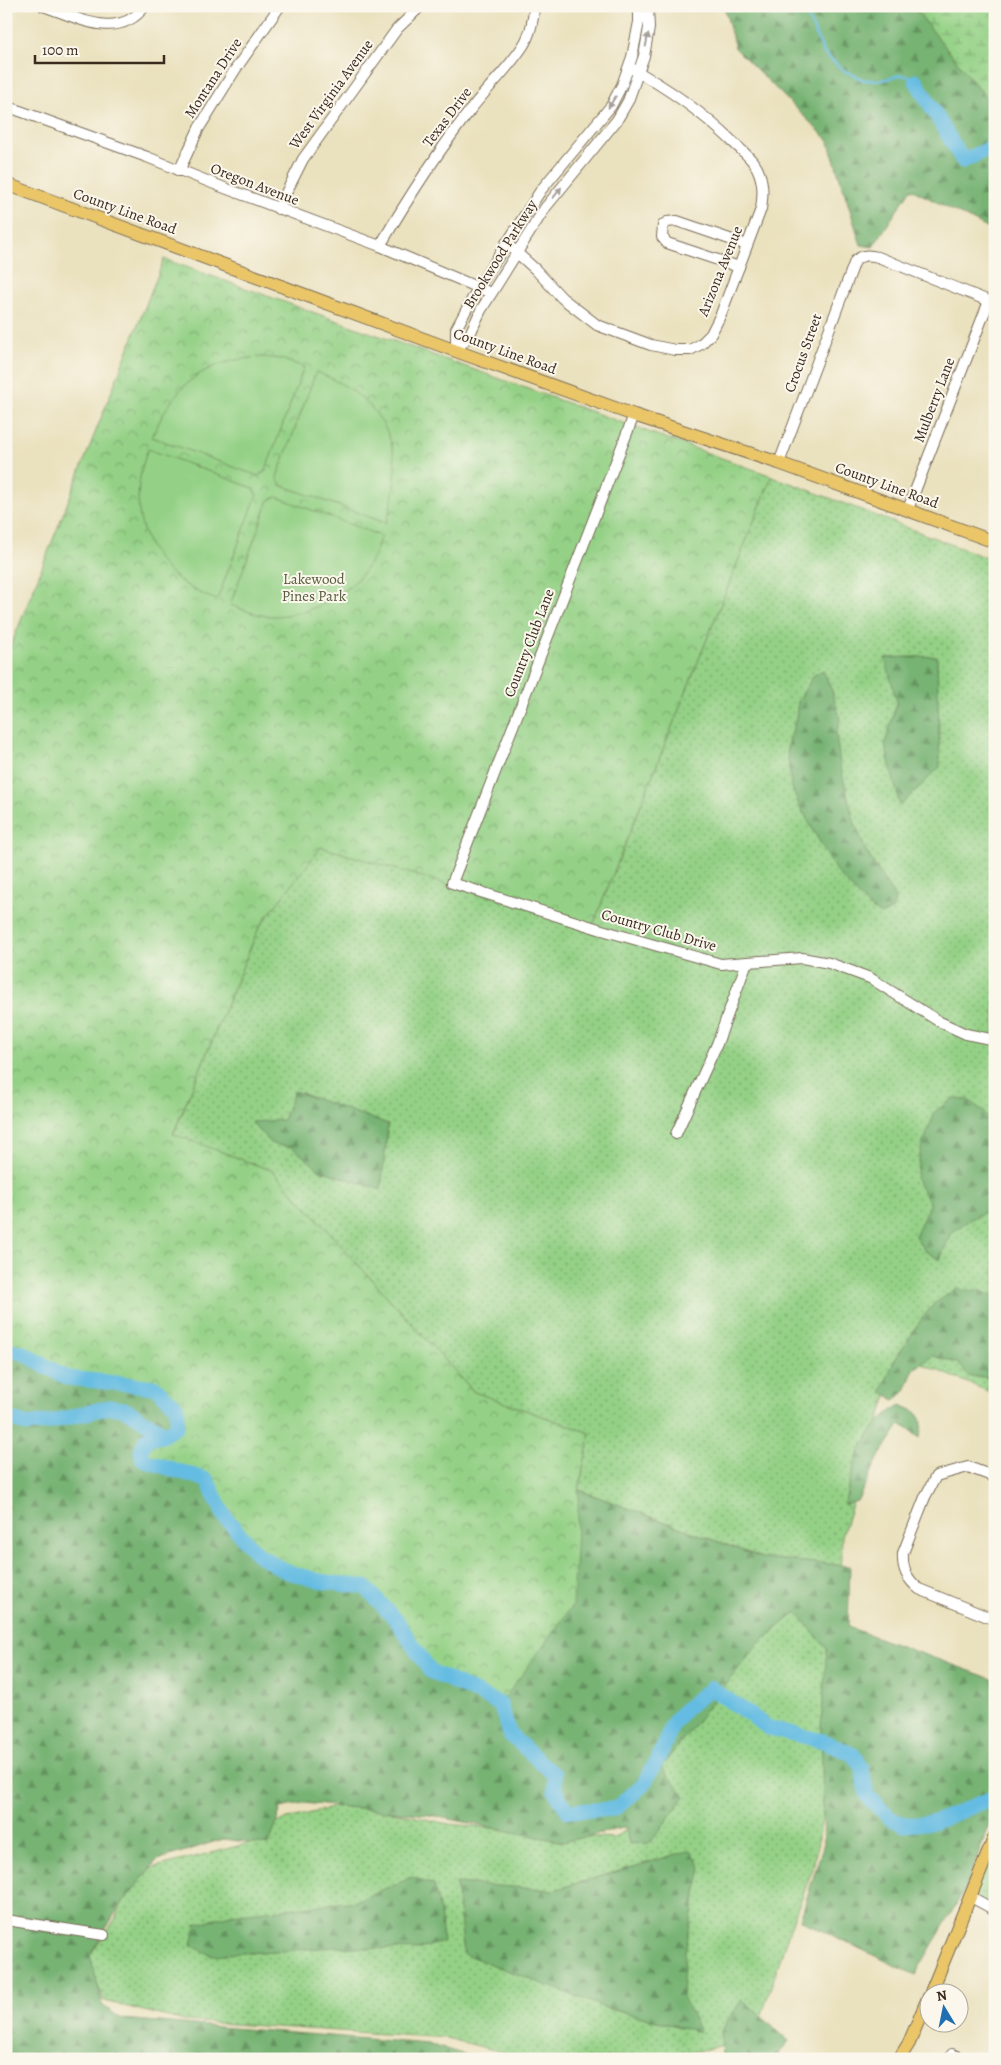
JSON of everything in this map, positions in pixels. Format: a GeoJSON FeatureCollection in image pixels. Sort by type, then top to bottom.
{"type":"FeatureCollection","features":[{"type":"Feature","properties":{"kind":"main road","name":"County Line Road"},"geometry":{"type":"LineString","coordinates":[[6,184],[456,351],[634,415],[779,463],[995,542]]}},
{"type":"Feature","properties":{"kind":"main road"},"geometry":{"type":"LineString","coordinates":[[935,1982],[995,1836]]}},
{"type":"Feature","properties":{"kind":"main road"},"geometry":{"type":"LineString","coordinates":[[899,2059],[910,2043],[918,2023]]}},
{"type":"Feature","properties":{"kind":"street"},"geometry":{"type":"LineString","coordinates":[[43,6],[90,23],[109,25],[124,24],[145,6]]}},
{"type":"Feature","properties":{"kind":"street","name":"Montana Drive"},"geometry":{"type":"LineString","coordinates":[[178,170],[199,128],[235,70],[280,6]]}},
{"type":"Feature","properties":{"kind":"street","name":"West Virginia Avenue"},"geometry":{"type":"LineString","coordinates":[[278,209],[303,159],[398,29],[421,6]]}},
{"type":"Feature","properties":{"kind":"street","name":"Texas Drive"},"geometry":{"type":"LineString","coordinates":[[380,246],[408,198],[446,142],[524,45],[531,28],[534,6]]}},
{"type":"Feature","properties":{"kind":"street","name":"Brookwood Parkway"},"geometry":{"type":"LineString","coordinates":[[456,351],[456,330],[478,288],[506,243],[541,190],[611,106],[629,68],[639,22],[639,6]]}},
{"type":"Feature","properties":{"kind":"street","name":"Brookwood Parkway"},"geometry":{"type":"LineString","coordinates":[[456,351],[470,334],[491,293],[545,208],[616,120],[628,101],[639,73],[649,28],[648,6]]}},
{"type":"Feature","properties":{"kind":"street","name":"Arizona Avenue"},"geometry":{"type":"LineString","coordinates":[[506,243],[562,298],[597,325],[651,345],[675,350],[690,350],[701,344],[711,334],[761,209],[764,193],[758,170],[753,162],[717,126],[688,102],[629,68]]}},
{"type":"Feature","properties":{"kind":"street","name":"Oregon Avenue"},"geometry":{"type":"LineString","coordinates":[[6,106],[147,157],[278,209],[380,246],[491,293]]}},
{"type":"Feature","properties":{"kind":"street"},"geometry":{"type":"LineString","coordinates":[[739,267],[668,243],[662,237],[663,225],[668,222],[677,221],[747,245]]}},
{"type":"Feature","properties":{"kind":"street","name":"Crocus Street"},"geometry":{"type":"LineString","coordinates":[[779,463],[827,331],[855,261],[859,256],[868,254],[878,257],[992,300]]}},
{"type":"Feature","properties":{"kind":"street","name":"Mulberry Lane"},"geometry":{"type":"LineString","coordinates":[[908,509],[992,300]]}},
{"type":"Feature","properties":{"kind":"street","name":"Country Club Lane"},"geometry":{"type":"LineString","coordinates":[[452,883],[634,415]]}},
{"type":"Feature","properties":{"kind":"street","name":"Country Club Drive"},"geometry":{"type":"LineString","coordinates":[[452,883],[534,907],[602,930],[722,964],[802,958],[829,963],[870,978],[940,1022],[966,1034],[995,1040]]}},
{"type":"Feature","properties":{"kind":"street"},"geometry":{"type":"LineString","coordinates":[[676,1134],[717,1044],[746,962]]}},
{"type":"Feature","properties":{"kind":"street"},"geometry":{"type":"LineString","coordinates":[[995,1477],[968,1467],[936,1476],[925,1497],[904,1553],[903,1562],[904,1571],[910,1582],[919,1589],[995,1620]]}},
{"type":"Feature","properties":{"kind":"street"},"geometry":{"type":"LineString","coordinates":[[971,1897],[995,1910]]}},
{"type":"Feature","properties":{"kind":"street"},"geometry":{"type":"LineString","coordinates":[[6,1920],[104,1935]]}},
{"type":"Feature","properties":{"kind":"street"},"geometry":{"type":"LineString","coordinates":[[952,2054],[963,2059]]}},
{"type":"Feature","properties":{"kind":"green space"},"geometry":{"type":"Polygon","coordinates":[[[724,6],[913,6],[995,109],[995,232],[911,189],[873,247],[861,245],[828,140],[735,48],[724,6]]]}},
{"type":"Feature","properties":{"kind":"green space"},"geometry":{"type":"Polygon","coordinates":[[[913,6],[995,6],[995,109],[913,6]]]}},
{"type":"Feature","properties":{"kind":"green space","name":"Lakewood Pines Park"},"geometry":{"type":"Polygon","coordinates":[[[164,259],[772,476],[592,927],[321,847],[259,927],[173,1134],[273,1171],[474,1392],[590,1433],[579,1490],[573,1605],[500,1704],[430,1671],[396,1620],[365,1587],[319,1581],[285,1571],[257,1554],[225,1517],[207,1480],[143,1460],[141,1451],[146,1439],[162,1436],[177,1425],[177,1406],[155,1387],[67,1378],[23,1353],[6,1349],[6,658],[164,259]]]}},
{"type":"Feature","properties":{"kind":"green space"},"geometry":{"type":"Polygon","coordinates":[[[264,357],[281,359],[304,367],[265,472],[258,476],[152,437],[171,402],[194,377],[225,363],[264,357]]]}},
{"type":"Feature","properties":{"kind":"green space"},"geometry":{"type":"Polygon","coordinates":[[[316,372],[341,384],[361,397],[376,413],[387,431],[393,451],[395,473],[393,497],[386,523],[281,485],[277,477],[316,372]]]}},
{"type":"Feature","properties":{"kind":"green space"},"geometry":{"type":"Polygon","coordinates":[[[148,449],[253,488],[257,495],[217,600],[193,589],[174,576],[158,559],[147,541],[140,520],[138,497],[141,474],[148,449]]]}},
{"type":"Feature","properties":{"kind":"green space"},"geometry":{"type":"Polygon","coordinates":[[[772,476],[995,561],[995,1394],[900,1355],[842,1536],[833,1704],[823,1815],[813,1869],[793,1920],[762,2014],[738,2041],[699,2051],[588,2059],[530,2059],[446,2038],[184,2021],[104,2001],[87,1959],[114,1921],[136,1872],[261,1840],[280,1821],[350,1803],[449,1824],[614,1838],[637,1821],[661,1753],[762,1558],[579,1490],[590,1433],[474,1392],[273,1171],[173,1135],[259,927],[321,846],[592,927],[772,476]]]}},
{"type":"Feature","properties":{"kind":"green space"},"geometry":{"type":"Polygon","coordinates":[[[277,497],[381,536],[373,557],[365,570],[343,592],[316,607],[301,612],[266,616],[230,605],[269,500],[277,497]]]}},
{"type":"Feature","properties":{"kind":"green space"},"geometry":{"type":"Polygon","coordinates":[[[937,656],[940,767],[900,806],[885,744],[897,702],[885,658],[937,656]]]}},
{"type":"Feature","properties":{"kind":"green space"},"geometry":{"type":"Polygon","coordinates":[[[823,670],[832,691],[840,720],[836,734],[840,765],[854,821],[866,851],[895,898],[893,909],[881,915],[868,906],[836,871],[798,803],[791,785],[787,749],[796,718],[798,702],[813,676],[823,670]]]}},
{"type":"Feature","properties":{"kind":"green space"},"geometry":{"type":"Polygon","coordinates":[[[294,1091],[388,1124],[381,1190],[320,1170],[292,1147],[272,1144],[251,1122],[283,1120],[294,1091]]]}},
{"type":"Feature","properties":{"kind":"green space"},"geometry":{"type":"Polygon","coordinates":[[[952,1099],[968,1100],[984,1112],[995,1128],[995,1207],[969,1220],[950,1234],[940,1260],[925,1251],[915,1236],[930,1203],[916,1179],[921,1149],[935,1112],[952,1099]]]}},
{"type":"Feature","properties":{"kind":"green space"},"geometry":{"type":"Polygon","coordinates":[[[6,1262],[579,1490],[762,1558],[850,1566],[848,1627],[995,1680],[995,1811],[965,1889],[915,1975],[800,1920],[824,1843],[821,1727],[827,1649],[797,1612],[758,1644],[661,1767],[685,1796],[650,1843],[629,1844],[626,1827],[563,1842],[430,1815],[303,1803],[281,1808],[269,1845],[223,1839],[157,1860],[119,1907],[90,1955],[103,2006],[122,2019],[428,2044],[480,2059],[6,2059],[6,1262]]]}},
{"type":"Feature","properties":{"kind":"green space"},"geometry":{"type":"Polygon","coordinates":[[[957,1288],[966,1291],[980,1290],[995,1298],[995,1382],[984,1377],[970,1377],[958,1363],[933,1356],[914,1369],[904,1393],[894,1400],[882,1391],[894,1361],[923,1317],[934,1304],[957,1288]]]}},
{"type":"Feature","properties":{"kind":"green space"},"geometry":{"type":"Polygon","coordinates":[[[901,1405],[916,1412],[922,1422],[920,1438],[901,1424],[880,1455],[857,1501],[844,1505],[851,1476],[861,1448],[877,1424],[901,1405]]]}},
{"type":"Feature","properties":{"kind":"green space"},"geometry":{"type":"Polygon","coordinates":[[[995,1837],[995,1903],[971,1897],[995,1837]]]}},
{"type":"Feature","properties":{"kind":"green space"},"geometry":{"type":"Polygon","coordinates":[[[691,1850],[701,1867],[685,1952],[682,1995],[700,2032],[606,2008],[464,1954],[456,1883],[554,1890],[691,1850]]]}},
{"type":"Feature","properties":{"kind":"green space"},"geometry":{"type":"Polygon","coordinates":[[[412,1877],[434,1885],[440,1911],[443,1941],[417,1950],[338,1947],[212,1955],[192,1946],[196,1924],[231,1915],[356,1901],[412,1877]]]}},
{"type":"Feature","properties":{"kind":"green space"},"geometry":{"type":"Polygon","coordinates":[[[742,1999],[789,2041],[775,2059],[722,2059],[721,2031],[742,1999]]]}},
{"type":"Feature","properties":{"kind":"waterway"},"geometry":{"type":"LineString","coordinates":[[803,6],[824,53],[843,70],[864,80],[883,80],[900,75],[912,77],[916,81]]}},
{"type":"Feature","properties":{"kind":"waterway"},"geometry":{"type":"LineString","coordinates":[[916,81],[963,161],[995,146]]}},
{"type":"Feature","properties":{"kind":"waterway"},"geometry":{"type":"LineString","coordinates":[[6,1349],[23,1353],[67,1378],[155,1387],[177,1407],[177,1425],[162,1436],[146,1439],[141,1451],[143,1460],[207,1480],[225,1517],[257,1554],[285,1571],[319,1581],[365,1587],[396,1620],[430,1671],[500,1704],[510,1735],[555,1775],[555,1791],[568,1811],[615,1809],[643,1785],[661,1753],[673,1723],[686,1708],[711,1688],[769,1728],[823,1741],[854,1755],[862,1768],[867,1796],[890,1818],[904,1825],[935,1822],[990,1799],[995,1801]]}},
{"type":"Feature","properties":{"kind":"waterway"},"geometry":{"type":"LineString","coordinates":[[6,1417],[27,1425],[51,1422],[109,1407],[124,1409],[158,1429],[162,1436]]}}]}
